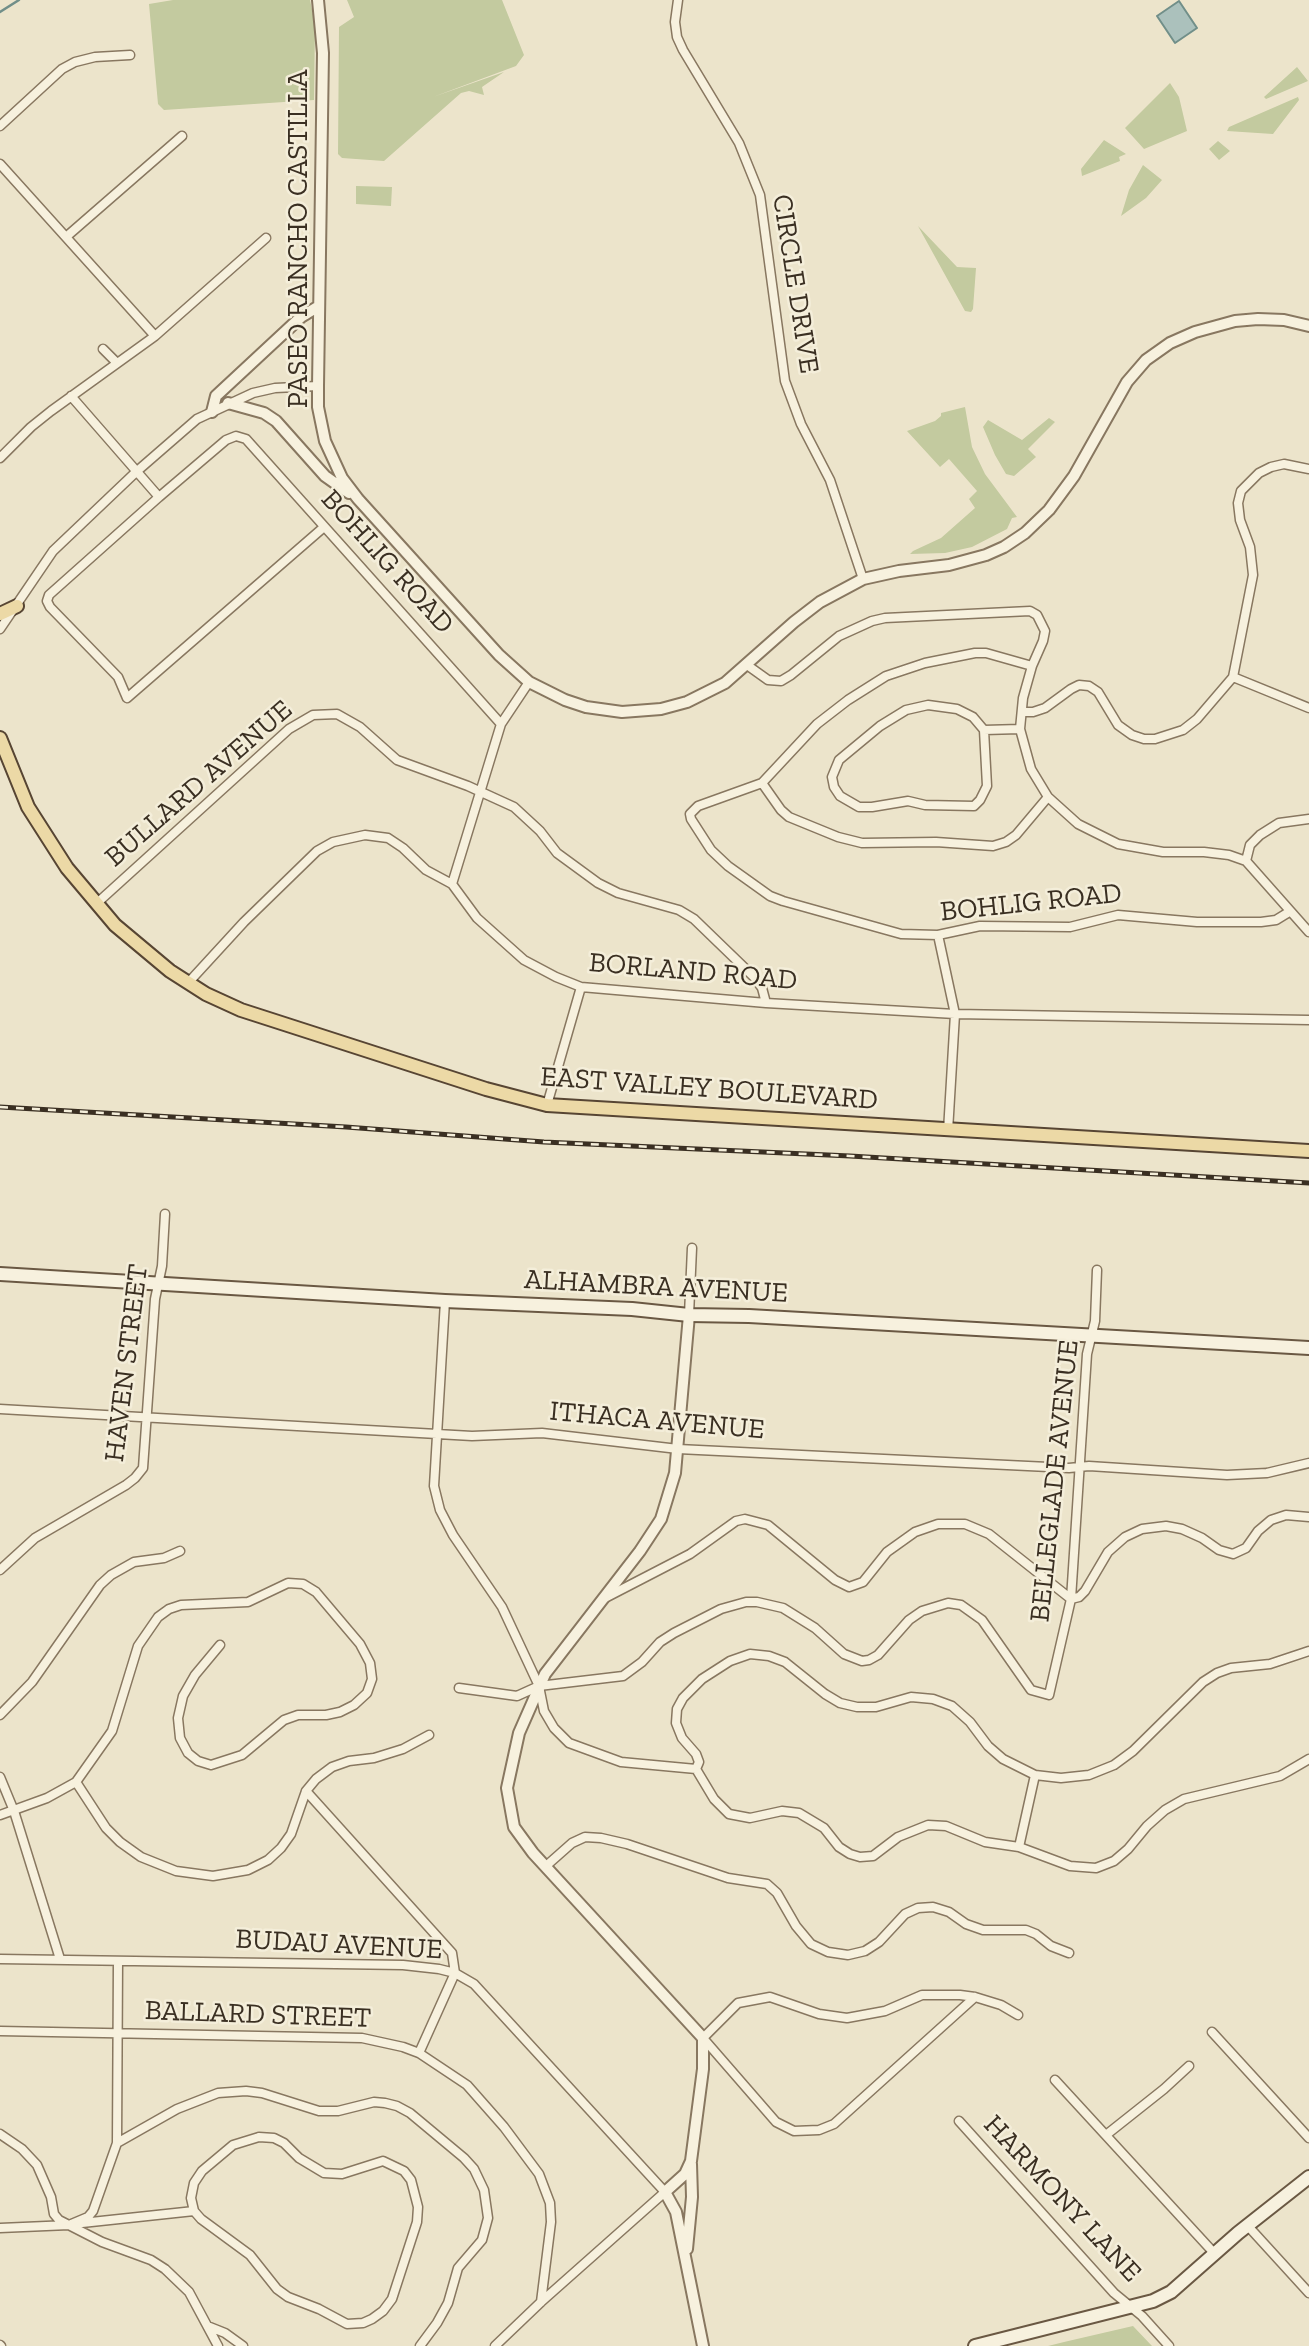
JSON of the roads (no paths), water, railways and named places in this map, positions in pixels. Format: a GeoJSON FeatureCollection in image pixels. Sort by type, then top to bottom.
{"type":"FeatureCollection","features":[{"type":"Feature","properties":{"kind":"main road"},"geometry":{"type":"LineString","coordinates":[[0,614],[17,606]]}},
{"type":"Feature","properties":{"kind":"main road","name":"EAST VALLEY BOULEVARD"},"geometry":{"type":"LineString","coordinates":[[0,738],[20,792],[36,822],[67,868],[96,904],[132,941],[188,983],[241,1010],[486,1089],[547,1105],[1309,1151]]}},
{"type":"Feature","properties":{"kind":"main road","name":"ALHAMBRA AVENUE"},"geometry":{"type":"LineString","coordinates":[[0,1274],[1309,1348]]}},
{"type":"Feature","properties":{"kind":"main road"},"geometry":{"type":"LineString","coordinates":[[975,2346],[1132,2308],[1171,2292],[1247,2225],[1309,2177]]}},
{"type":"Feature","properties":{"kind":"street","name":"PASEO RANCHO CASTILLA"},"geometry":{"type":"LineString","coordinates":[[318,0],[323,53],[318,407],[325,441],[342,478],[358,499],[499,655],[529,682],[586,707],[642,712],[677,705],[725,683],[820,602],[863,579],[965,561],[1004,547],[1025,533],[1049,510],[1063,492],[1127,382],[1146,360],[1170,342],[1235,321],[1284,320],[1309,326]]}},
{"type":"Feature","properties":{"kind":"street","name":"CIRCLE DRIVE"},"geometry":{"type":"LineString","coordinates":[[678,0],[677,37],[739,143],[760,195],[785,381],[801,424],[830,480],[863,579]]}},
{"type":"Feature","properties":{"kind":"street"},"geometry":{"type":"LineString","coordinates":[[0,126],[62,69],[94,57],[130,55]]}},
{"type":"Feature","properties":{"kind":"street"},"geometry":{"type":"LineString","coordinates":[[66,237],[182,136]]}},
{"type":"Feature","properties":{"kind":"street"},"geometry":{"type":"LineString","coordinates":[[0,164],[155,336]]}},
{"type":"Feature","properties":{"kind":"street"},"geometry":{"type":"LineString","coordinates":[[1,455],[71,396],[155,336],[266,237]]}},
{"type":"Feature","properties":{"kind":"street"},"geometry":{"type":"LineString","coordinates":[[212,412],[216,396],[301,317],[318,306]]}},
{"type":"Feature","properties":{"kind":"street"},"geometry":{"type":"LineString","coordinates":[[103,349],[116,362]]}},
{"type":"Feature","properties":{"kind":"street"},"geometry":{"type":"LineString","coordinates":[[0,629],[53,551],[136,472],[197,419],[253,393],[275,388],[318,386]]}},
{"type":"Feature","properties":{"kind":"street"},"geometry":{"type":"LineString","coordinates":[[71,396],[159,497],[49,595],[47,601],[118,677],[127,698],[324,527]]}},
{"type":"Feature","properties":{"kind":"street"},"geometry":{"type":"LineString","coordinates":[[228,403],[261,412],[276,421],[325,476],[358,499]]}},
{"type":"Feature","properties":{"kind":"street","name":"BOHLIG ROAD"},"geometry":{"type":"LineString","coordinates":[[159,497],[226,440],[236,436],[246,439],[500,724]]}},
{"type":"Feature","properties":{"kind":"street"},"geometry":{"type":"LineString","coordinates":[[1021,712],[1045,708],[1079,685],[1089,686],[1098,692],[1118,725],[1144,739],[1155,739],[1183,730],[1197,719],[1233,677],[1253,575],[1252,558],[1239,511],[1241,491],[1259,473],[1271,467],[1284,464],[1309,468]]}},
{"type":"Feature","properties":{"kind":"street"},"geometry":{"type":"LineString","coordinates":[[747,665],[768,680],[781,681],[839,636],[872,621],[885,618],[1030,611],[1037,615],[1045,631],[1032,666],[1021,712],[1020,729],[1031,769],[1048,797],[1078,824],[1118,844],[1163,852],[1216,853],[1246,861],[1309,932]]}},
{"type":"Feature","properties":{"kind":"street"},"geometry":{"type":"LineString","coordinates":[[1032,666],[986,653],[975,653],[925,663],[886,676],[817,724],[762,783],[780,810],[789,817],[838,837],[862,843],[936,842],[993,846],[1016,835],[1048,797]]}},
{"type":"Feature","properties":{"kind":"street"},"geometry":{"type":"LineString","coordinates":[[1233,677],[1309,708]]}},
{"type":"Feature","properties":{"kind":"street"},"geometry":{"type":"LineString","coordinates":[[452,884],[500,724],[529,682]]}},
{"type":"Feature","properties":{"kind":"street"},"geometry":{"type":"LineString","coordinates":[[928,705],[957,709],[973,717],[984,730],[987,786],[974,806],[908,801],[859,807],[841,796],[834,787],[832,777],[839,760],[880,726],[906,710],[928,705]]}},
{"type":"Feature","properties":{"kind":"street","name":"BULLARD AVENUE"},"geometry":{"type":"LineString","coordinates":[[96,904],[289,729],[313,715],[337,715],[360,727],[397,760],[481,792]]}},
{"type":"Feature","properties":{"kind":"street"},"geometry":{"type":"LineString","coordinates":[[984,730],[1020,729]]}},
{"type":"Feature","properties":{"kind":"street","name":"BOHLIG ROAD"},"geometry":{"type":"LineString","coordinates":[[762,783],[698,806],[690,814],[711,850],[770,896],[901,934],[938,935],[980,926],[1070,927],[1118,915],[1197,922],[1261,922],[1276,920],[1289,912]]}},
{"type":"Feature","properties":{"kind":"street"},"geometry":{"type":"LineString","coordinates":[[481,792],[519,811],[540,831],[557,853],[598,883],[618,894],[679,910],[694,919],[755,978],[762,988],[766,1003]]}},
{"type":"Feature","properties":{"kind":"street"},"geometry":{"type":"LineString","coordinates":[[1246,861],[1250,845],[1259,835],[1279,824],[1309,819]]}},
{"type":"Feature","properties":{"kind":"street","name":"BORLAND ROAD"},"geometry":{"type":"LineString","coordinates":[[188,983],[244,922],[317,851],[333,842],[365,835],[388,838],[403,848],[426,870],[452,884],[477,918],[524,960],[581,988],[766,1003],[955,1014],[1309,1020]]}},
{"type":"Feature","properties":{"kind":"street"},"geometry":{"type":"LineString","coordinates":[[938,935],[955,1014],[948,1131]]}},
{"type":"Feature","properties":{"kind":"street"},"geometry":{"type":"LineString","coordinates":[[547,1105],[581,988]]}},
{"type":"Feature","properties":{"kind":"street","name":"HAVEN STREET"},"geometry":{"type":"LineString","coordinates":[[0,1570],[35,1538],[135,1478],[143,1468],[155,1299],[159,1284],[165,1214]]}},
{"type":"Feature","properties":{"kind":"street"},"geometry":{"type":"LineString","coordinates":[[692,1248],[690,1315],[672,1490],[661,1519],[640,1551],[545,1674],[539,1686],[519,1733],[507,1788],[514,1827],[776,2122],[794,2131],[819,2130],[834,2124],[975,1997]]}},
{"type":"Feature","properties":{"kind":"street","name":"BELLEGLADE AVENUE"},"geometry":{"type":"LineString","coordinates":[[539,1686],[623,1675],[674,1633],[720,1609],[746,1602],[770,1604],[790,1612],[815,1628],[844,1654],[862,1661],[878,1655],[909,1620],[922,1611],[948,1603],[961,1605],[982,1620],[1031,1690],[1049,1696],[1071,1599],[1087,1354],[1095,1321],[1097,1270]]}},
{"type":"Feature","properties":{"kind":"street"},"geometry":{"type":"LineString","coordinates":[[445,1301],[434,1486],[440,1510],[453,1535],[502,1607],[539,1686],[544,1711],[554,1728],[569,1743],[621,1762],[696,1769]]}},
{"type":"Feature","properties":{"kind":"street","name":"ITHACA AVENUE"},"geometry":{"type":"LineString","coordinates":[[0,1409],[472,1436],[542,1433],[678,1449],[1227,1475],[1267,1473],[1309,1463]]}},
{"type":"Feature","properties":{"kind":"street"},"geometry":{"type":"LineString","coordinates":[[602,1599],[690,1554],[736,1521],[745,1519],[768,1525],[835,1580],[849,1587],[863,1583],[887,1552],[915,1532],[938,1524],[964,1524],[989,1534],[1071,1599],[1079,1597],[1085,1591],[1108,1552],[1125,1537],[1142,1529],[1166,1526],[1182,1529],[1219,1550],[1233,1554],[1246,1548],[1258,1531],[1271,1520],[1286,1515],[1309,1517]]}},
{"type":"Feature","properties":{"kind":"street"},"geometry":{"type":"LineString","coordinates":[[0,1714],[32,1682],[100,1586],[111,1575],[134,1562],[164,1558],[180,1551]]}},
{"type":"Feature","properties":{"kind":"street"},"geometry":{"type":"LineString","coordinates":[[0,1815],[66,1789],[76,1782],[112,1731],[138,1646],[158,1617],[169,1609],[181,1605],[248,1602],[288,1583],[303,1584],[316,1592],[360,1644],[370,1663],[372,1679],[367,1693],[354,1705],[326,1715],[298,1715],[284,1720],[242,1755],[211,1765],[198,1761],[188,1753],[180,1738],[178,1718],[183,1696],[195,1675],[220,1645]]}},
{"type":"Feature","properties":{"kind":"street"},"geometry":{"type":"LineString","coordinates":[[696,1769],[699,1762],[696,1754],[682,1738],[676,1723],[677,1709],[683,1698],[702,1679],[730,1661],[750,1654],[769,1656],[785,1662],[840,1703],[876,1707],[911,1697],[933,1699],[952,1706],[1003,1759],[1035,1775],[1061,1778],[1089,1775],[1114,1765],[1133,1751],[1203,1682],[1217,1673],[1231,1668],[1270,1664],[1309,1651]]}},
{"type":"Feature","properties":{"kind":"street"},"geometry":{"type":"LineString","coordinates":[[459,1688],[517,1696],[539,1686]]}},
{"type":"Feature","properties":{"kind":"street"},"geometry":{"type":"LineString","coordinates":[[76,1782],[106,1828],[141,1857],[176,1871],[213,1876],[248,1870],[268,1860],[291,1834],[306,1791],[331,1768],[349,1761],[374,1758],[403,1749],[429,1735]]}},
{"type":"Feature","properties":{"kind":"street"},"geometry":{"type":"LineString","coordinates":[[696,1769],[714,1798],[729,1814],[750,1818],[782,1811],[799,1813],[824,1828],[839,1847],[860,1857],[873,1856],[898,1837],[928,1825],[946,1826],[985,1842],[1019,1847],[1070,1867],[1096,1868],[1114,1861],[1165,1810],[1184,1799],[1280,1776],[1309,1759]]}},
{"type":"Feature","properties":{"kind":"street"},"geometry":{"type":"LineString","coordinates":[[1019,1847],[1035,1775]]}},
{"type":"Feature","properties":{"kind":"street"},"geometry":{"type":"LineString","coordinates":[[0,1777],[14,1811],[60,1959]]}},
{"type":"Feature","properties":{"kind":"street"},"geometry":{"type":"LineString","coordinates":[[306,1791],[452,1953],[455,1973],[419,2053]]}},
{"type":"Feature","properties":{"kind":"street"},"geometry":{"type":"LineString","coordinates":[[546,1866],[572,1843],[584,1837],[601,1838],[628,1844],[728,1878],[767,1884],[778,1893],[796,1926],[811,1944],[838,1954],[865,1951],[879,1942],[905,1914],[918,1908],[933,1907],[949,1912],[966,1924],[983,1930],[1026,1930],[1051,1946],[1069,1953]]}},
{"type":"Feature","properties":{"kind":"street","name":"BUDAU AVENUE"},"geometry":{"type":"LineString","coordinates":[[0,1959],[403,1965],[455,1973],[474,1984],[665,2192]]}},
{"type":"Feature","properties":{"kind":"street"},"geometry":{"type":"LineString","coordinates":[[69,2225],[88,2217],[93,2211],[117,2143],[118,1961]]}},
{"type":"Feature","properties":{"kind":"street"},"geometry":{"type":"LineString","coordinates":[[686,2259],[692,2197],[691,2161],[703,2069],[703,2038],[738,2003],[770,1997],[819,2014],[847,2018],[885,2011],[922,1996],[938,1993],[975,1997],[1001,2005],[1018,2015]]}},
{"type":"Feature","properties":{"kind":"street","name":"BALLARD STREET"},"geometry":{"type":"LineString","coordinates":[[0,2031],[362,2038],[419,2053],[467,2085],[504,2127],[539,2174],[550,2203],[551,2222],[541,2302]]}},
{"type":"Feature","properties":{"kind":"street"},"geometry":{"type":"LineString","coordinates":[[1212,2032],[1309,2138]]}},
{"type":"Feature","properties":{"kind":"street"},"geometry":{"type":"LineString","coordinates":[[1107,2135],[1188,2066]]}},
{"type":"Feature","properties":{"kind":"street"},"geometry":{"type":"LineString","coordinates":[[1055,2080],[1214,2253]]}},
{"type":"Feature","properties":{"kind":"street"},"geometry":{"type":"LineString","coordinates":[[117,2143],[198,2099],[232,2092],[262,2093],[319,2111],[338,2111],[374,2102],[397,2106],[410,2113],[474,2169],[484,2190],[488,2218],[482,2240],[458,2268],[448,2304],[420,2346]]}},
{"type":"Feature","properties":{"kind":"street","name":"HARMONY LANE"},"geometry":{"type":"LineString","coordinates":[[959,2121],[1114,2293],[1169,2346]]}},
{"type":"Feature","properties":{"kind":"street"},"geometry":{"type":"LineString","coordinates":[[0,2134],[22,2149],[37,2165],[51,2197],[54,2214],[102,2242],[151,2260],[164,2269],[189,2292],[218,2346]]}},
{"type":"Feature","properties":{"kind":"street"},"geometry":{"type":"LineString","coordinates":[[258,2137],[274,2138],[284,2143],[299,2158],[324,2173],[342,2174],[383,2161],[395,2165],[411,2180],[418,2207],[417,2222],[392,2299],[383,2311],[372,2319],[363,2323],[347,2324],[288,2297],[277,2289],[250,2255],[201,2220],[194,2211],[191,2198],[194,2183],[202,2171],[233,2145],[258,2137]]}},
{"type":"Feature","properties":{"kind":"street"},"geometry":{"type":"LineString","coordinates":[[495,2346],[685,2174],[691,2161]]}},
{"type":"Feature","properties":{"kind":"street"},"geometry":{"type":"LineString","coordinates":[[665,2192],[676,2212],[703,2346]]}},
{"type":"Feature","properties":{"kind":"street"},"geometry":{"type":"LineString","coordinates":[[0,2228],[69,2225],[194,2211]]}},
{"type":"Feature","properties":{"kind":"street"},"geometry":{"type":"LineString","coordinates":[[1247,2225],[1309,2293]]}},
{"type":"Feature","properties":{"kind":"street"},"geometry":{"type":"LineString","coordinates":[[210,2328],[225,2333],[243,2346]]}},
{"type":"Feature","properties":{"kind":"water"},"geometry":{"type":"Polygon","coordinates":[[[1179,1],[1197,28],[1175,43],[1157,16],[1179,1]]]}},
{"type":"Feature","properties":{"kind":"waterway"},"geometry":{"type":"LineString","coordinates":[[0,12],[19,0]]}},
{"type":"Feature","properties":{"kind":"railway"},"geometry":{"type":"LineString","coordinates":[[0,1107],[346,1127],[544,1142],[850,1156],[1309,1183]]}}]}
